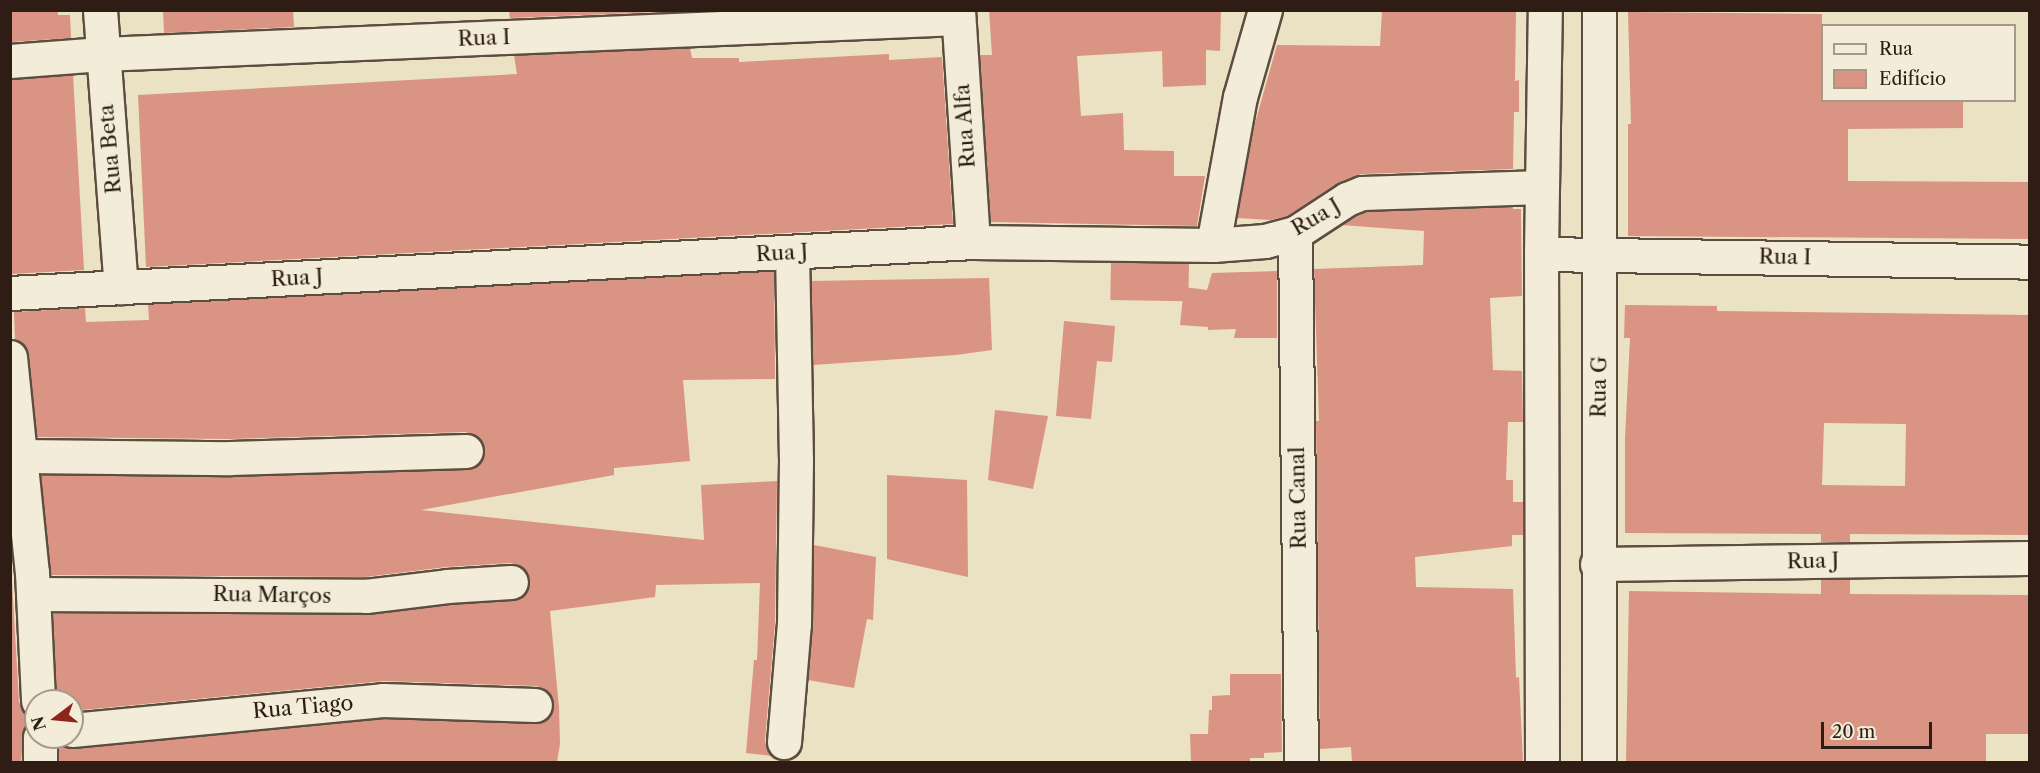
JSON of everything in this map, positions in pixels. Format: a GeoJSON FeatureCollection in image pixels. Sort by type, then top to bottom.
{"type":"FeatureCollection","features":[{"type":"Feature","properties":{"kind":"street","name":"Rua Beta"},"geometry":{"type":"LineString","coordinates":[[100,10],[121,287]]}},
{"type":"Feature","properties":{"kind":"street"},"geometry":{"type":"LineString","coordinates":[[1213,244],[1240,97],[1265,10]]}},
{"type":"Feature","properties":{"kind":"street"},"geometry":{"type":"LineString","coordinates":[[1542,762],[1541,254],[1545,10]]}},
{"type":"Feature","properties":{"kind":"street","name":"Rua G"},"geometry":{"type":"LineString","coordinates":[[1599,10],[1600,254],[1597,564],[1599,762]]}},
{"type":"Feature","properties":{"kind":"street","name":"Rua I"},"geometry":{"type":"LineString","coordinates":[[10,61],[102,54],[958,14]]}},
{"type":"Feature","properties":{"kind":"street","name":"Rua Alfa"},"geometry":{"type":"LineString","coordinates":[[958,14],[973,242]]}},
{"type":"Feature","properties":{"kind":"street","name":"Rua J"},"geometry":{"type":"LineString","coordinates":[[10,293],[973,242],[1213,244],[1265,241],[1295,233],[1347,199],[1362,193],[1542,187]]}},
{"type":"Feature","properties":{"kind":"street","name":"Rua Canal"},"geometry":{"type":"LineString","coordinates":[[1295,233],[1301,762]]}},
{"type":"Feature","properties":{"kind":"street"},"geometry":{"type":"LineString","coordinates":[[784,742],[794,624],[795,565],[796,460],[792,252]]}},
{"type":"Feature","properties":{"kind":"street","name":"Rua I"},"geometry":{"type":"LineString","coordinates":[[1541,254],[2030,262]]}},
{"type":"Feature","properties":{"kind":"street"},"geometry":{"type":"LineString","coordinates":[[10,357],[25,579],[37,689]]}},
{"type":"Feature","properties":{"kind":"street"},"geometry":{"type":"LineString","coordinates":[[19,469],[230,458],[466,451]]}},
{"type":"Feature","properties":{"kind":"street","name":"Rua J"},"geometry":{"type":"LineString","coordinates":[[1597,564],[2030,558]]}},
{"type":"Feature","properties":{"kind":"street","name":"Rua Marços"},"geometry":{"type":"LineString","coordinates":[[25,579],[366,596],[447,586],[511,582]]}},
{"type":"Feature","properties":{"kind":"street","name":"Rua Tiago"},"geometry":{"type":"LineString","coordinates":[[84,729],[383,700],[535,705]]}},
{"type":"Feature","properties":{"kind":"building"},"geometry":{"type":"Polygon","coordinates":[[[10,10],[58,10],[58,15],[70,15],[71,38],[10,42],[10,10]]]}},
{"type":"Feature","properties":{"kind":"building"},"geometry":{"type":"Polygon","coordinates":[[[163,10],[293,10],[294,27],[164,33],[163,10]]]}},
{"type":"Feature","properties":{"kind":"building"},"geometry":{"type":"Polygon","coordinates":[[[509,10],[684,10],[684,11],[510,18],[509,10]]]}},
{"type":"Feature","properties":{"kind":"building"},"geometry":{"type":"Polygon","coordinates":[[[989,10],[1221,10],[1220,51],[1206,50],[1206,85],[1163,87],[1162,51],[1077,56],[1081,116],[1123,113],[1124,150],[1174,151],[1174,176],[1205,176],[1197,226],[991,222],[980,55],[992,55],[989,10]]]}},
{"type":"Feature","properties":{"kind":"building"},"geometry":{"type":"Polygon","coordinates":[[[1382,10],[1516,10],[1515,81],[1519,80],[1519,112],[1514,112],[1513,169],[1361,174],[1337,183],[1287,216],[1271,220],[1237,218],[1255,123],[1277,45],[1380,46],[1382,10]]]}},
{"type":"Feature","properties":{"kind":"building"},"geometry":{"type":"Polygon","coordinates":[[[1628,12],[1822,14],[1821,102],[1963,102],[1963,128],[1848,129],[1848,181],[2030,182],[2030,239],[1628,236],[1628,124],[1631,124],[1628,12]]]}},
{"type":"Feature","properties":{"kind":"building"},"geometry":{"type":"Polygon","coordinates":[[[690,48],[692,58],[739,58],[739,62],[889,54],[889,60],[942,57],[953,224],[146,267],[138,95],[517,74],[514,55],[690,48]]]}},
{"type":"Feature","properties":{"kind":"building"},"geometry":{"type":"Polygon","coordinates":[[[73,75],[84,270],[10,274],[10,80],[73,75]]]}},
{"type":"Feature","properties":{"kind":"building"},"geometry":{"type":"Polygon","coordinates":[[[1513,207],[1513,209],[1521,209],[1522,296],[1490,298],[1493,370],[1522,371],[1523,422],[1508,422],[1506,480],[1513,480],[1513,502],[1523,502],[1523,535],[1512,535],[1512,546],[1415,557],[1416,587],[1513,589],[1516,678],[1519,677],[1523,762],[1352,762],[1351,747],[1320,749],[1316,421],[1319,421],[1314,269],[1423,265],[1424,231],[1341,225],[1366,212],[1513,207]]]}},
{"type":"Feature","properties":{"kind":"building"},"geometry":{"type":"Polygon","coordinates":[[[1111,262],[1189,263],[1188,301],[1110,300],[1111,262]]]}},
{"type":"Feature","properties":{"kind":"building"},"geometry":{"type":"Polygon","coordinates":[[[774,271],[775,379],[683,380],[690,461],[614,468],[614,475],[421,510],[704,540],[701,485],[777,481],[775,623],[765,740],[772,756],[746,753],[754,660],[757,660],[760,583],[656,585],[655,597],[550,611],[559,708],[560,744],[557,762],[59,762],[59,749],[84,749],[384,719],[534,724],[543,722],[551,715],[554,705],[552,697],[545,689],[536,686],[384,681],[84,710],[84,689],[56,689],[53,613],[368,615],[449,605],[513,601],[521,598],[527,591],[530,580],[526,571],[510,563],[446,567],[365,577],[51,575],[41,475],[231,477],[467,470],[475,467],[482,460],[485,450],[482,442],[475,435],[465,432],[230,439],[37,437],[29,355],[25,346],[15,339],[14,312],[85,308],[86,322],[149,320],[148,304],[774,271]]]}},
{"type":"Feature","properties":{"kind":"building"},"geometry":{"type":"Polygon","coordinates":[[[1277,271],[1277,338],[1234,338],[1236,329],[1208,330],[1208,327],[1180,325],[1184,287],[1207,290],[1212,273],[1277,271]]]}},
{"type":"Feature","properties":{"kind":"building"},"geometry":{"type":"Polygon","coordinates":[[[989,278],[992,350],[956,355],[813,365],[811,281],[989,278]]]}},
{"type":"Feature","properties":{"kind":"building"},"geometry":{"type":"Polygon","coordinates":[[[1625,305],[1717,306],[1717,311],[2030,315],[2030,535],[1850,534],[1850,542],[1821,542],[1821,534],[1625,533],[1625,438],[1630,338],[1624,338],[1625,305]],[[1824,423],[1822,485],[1905,486],[1906,424],[1824,423]]]}},
{"type":"Feature","properties":{"kind":"building"},"geometry":{"type":"Polygon","coordinates":[[[1064,321],[1115,326],[1112,362],[1097,361],[1091,419],[1056,416],[1064,321]]]}},
{"type":"Feature","properties":{"kind":"building"},"geometry":{"type":"Polygon","coordinates":[[[995,410],[1048,416],[1033,489],[988,480],[995,410]]]}},
{"type":"Feature","properties":{"kind":"building"},"geometry":{"type":"Polygon","coordinates":[[[887,475],[967,480],[968,577],[887,559],[887,475]]]}},
{"type":"Feature","properties":{"kind":"building"},"geometry":{"type":"Polygon","coordinates":[[[814,545],[876,557],[873,620],[867,619],[854,688],[808,680],[813,624],[814,545]]]}},
{"type":"Feature","properties":{"kind":"building"},"geometry":{"type":"Polygon","coordinates":[[[10,546],[19,702],[24,713],[24,728],[21,762],[10,762],[10,546]]]}},
{"type":"Feature","properties":{"kind":"building"},"geometry":{"type":"Polygon","coordinates":[[[1850,579],[1850,594],[2030,595],[2030,734],[1986,734],[1986,762],[1626,762],[1629,591],[1821,594],[1821,580],[1850,579]]]}},
{"type":"Feature","properties":{"kind":"building"},"geometry":{"type":"Polygon","coordinates":[[[1230,674],[1281,674],[1282,752],[1264,753],[1264,758],[1250,758],[1250,762],[1191,762],[1190,734],[1208,734],[1212,696],[1230,695],[1230,674]]]}}]}
